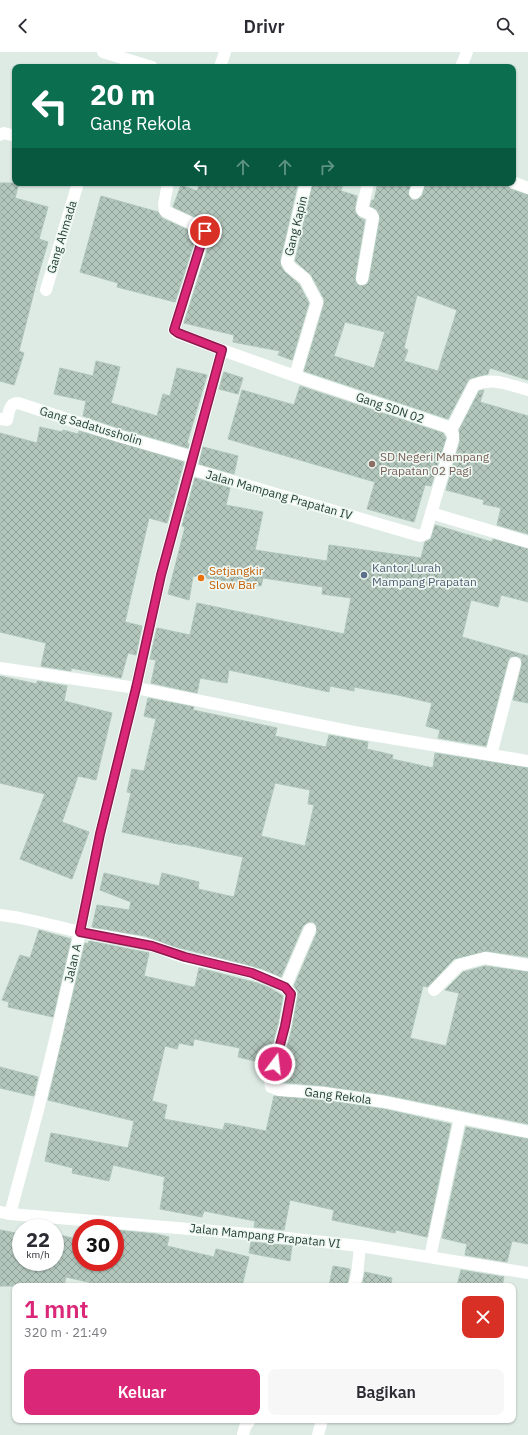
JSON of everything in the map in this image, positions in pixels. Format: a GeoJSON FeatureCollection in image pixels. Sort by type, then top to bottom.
{"type":"FeatureCollection","features":[{"type":"Feature","properties":{"kind":"street"},"geometry":{"type":"LineString","coordinates":[[103,52],[114,61],[133,57],[146,64]]}},
{"type":"Feature","properties":{"kind":"street"},"geometry":{"type":"LineString","coordinates":[[221,64],[225,52]]}},
{"type":"Feature","properties":{"kind":"street"},"geometry":{"type":"LineString","coordinates":[[461,64],[467,52]]}},
{"type":"Feature","properties":{"kind":"street"},"geometry":{"type":"LineString","coordinates":[[0,135],[4,133],[12,135]]}},
{"type":"Feature","properties":{"kind":"street"},"geometry":{"type":"LineString","coordinates":[[516,183],[528,188]]}},
{"type":"Feature","properties":{"kind":"street","name":"Gang Ahmada"},"geometry":{"type":"LineString","coordinates":[[46,290],[77,186]]}},
{"type":"Feature","properties":{"kind":"street","name":"Gang SDN 02"},"geometry":{"type":"LineString","coordinates":[[167,186],[164,204],[165,211],[203,229],[205,233],[174,330],[178,333],[222,350],[451,430]]}},
{"type":"Feature","properties":{"kind":"street","name":"Gang Kapin"},"geometry":{"type":"LineString","coordinates":[[295,376],[317,302],[305,279],[290,267],[287,262],[305,186]]}},
{"type":"Feature","properties":{"kind":"street"},"geometry":{"type":"LineString","coordinates":[[362,279],[373,217],[371,214],[363,211],[362,209],[367,186]]}},
{"type":"Feature","properties":{"kind":"street"},"geometry":{"type":"LineString","coordinates":[[191,469],[222,350]]}},
{"type":"Feature","properties":{"kind":"street"},"geometry":{"type":"LineString","coordinates":[[528,390],[495,381],[482,382],[474,385],[451,430],[454,434],[453,439],[431,513],[528,542]]}},
{"type":"Feature","properties":{"kind":"street","name":"Gang Sadatussholin"},"geometry":{"type":"LineString","coordinates":[[0,419],[7,420],[11,405],[18,403],[119,436],[194,457]]}},
{"type":"Feature","properties":{"kind":"street","name":"Jalan Mampang Prapatan IV"},"geometry":{"type":"LineString","coordinates":[[136,688],[161,575],[191,469],[420,536],[425,534],[431,513]]}},
{"type":"Feature","properties":{"kind":"street"},"geometry":{"type":"LineString","coordinates":[[491,755],[515,664]]}},
{"type":"Feature","properties":{"kind":"street"},"geometry":{"type":"LineString","coordinates":[[0,668],[136,688],[354,732],[528,761]]}},
{"type":"Feature","properties":{"kind":"street","name":"Jalan A"},"geometry":{"type":"LineString","coordinates":[[5,1213],[38,1110],[80,932],[100,834],[136,688]]}},
{"type":"Feature","properties":{"kind":"street"},"geometry":{"type":"LineString","coordinates":[[0,915],[21,917],[80,932],[152,946],[185,957],[252,973],[285,987],[310,929]]}},
{"type":"Feature","properties":{"kind":"street"},"geometry":{"type":"LineString","coordinates":[[434,990],[459,965],[485,958],[528,965]]}},
{"type":"Feature","properties":{"kind":"street","name":"Gang Rekola"},"geometry":{"type":"LineString","coordinates":[[285,987],[291,994],[285,1026],[270,1082],[271,1087],[274,1089],[323,1093],[385,1102],[528,1132]]}},
{"type":"Feature","properties":{"kind":"street"},"geometry":{"type":"LineString","coordinates":[[430,1257],[460,1118]]}},
{"type":"Feature","properties":{"kind":"street","name":"Jalan Mampang Prapatan VI"},"geometry":{"type":"LineString","coordinates":[[5,1213],[250,1234],[360,1246],[528,1273]]}},
{"type":"Feature","properties":{"kind":"street"},"geometry":{"type":"LineString","coordinates":[[355,1283],[360,1246]]}},
{"type":"Feature","properties":{"kind":"street"},"geometry":{"type":"LineString","coordinates":[[243,1435],[248,1423]]}},
{"type":"Feature","properties":{"kind":"street"},"geometry":{"type":"LineString","coordinates":[[318,1435],[321,1423]]}},
{"type":"Feature","properties":{"kind":"building"},"geometry":{"type":"Polygon","coordinates":[[[0,183],[12,183],[12,186],[18,186],[15,198],[48,207],[39,239],[48,242],[19,351],[24,353],[14,385],[0,381],[0,183]]]}},
{"type":"Feature","properties":{"kind":"building"},"geometry":{"type":"Polygon","coordinates":[[[181,186],[197,191],[199,186],[297,186],[280,261],[284,271],[299,284],[309,303],[292,360],[278,355],[280,351],[233,342],[234,335],[184,323],[212,235],[212,230],[206,222],[173,207],[181,186]]]}},
{"type":"Feature","properties":{"kind":"building"},"geometry":{"type":"Polygon","coordinates":[[[312,186],[342,186],[341,191],[357,196],[355,212],[360,218],[365,220],[355,278],[357,284],[361,286],[367,284],[369,280],[380,218],[377,210],[370,206],[372,200],[374,200],[377,186],[410,186],[408,194],[412,200],[416,200],[422,196],[425,186],[508,186],[510,189],[528,195],[528,380],[490,368],[488,374],[469,379],[448,419],[304,371],[324,304],[324,299],[311,275],[295,261],[312,186]],[[417,295],[404,348],[408,350],[404,361],[438,371],[457,310],[417,295]],[[345,322],[334,356],[374,368],[385,332],[345,322]]]}},
{"type":"Feature","properties":{"kind":"building"},"geometry":{"type":"Polygon","coordinates":[[[101,196],[158,212],[162,218],[197,234],[175,302],[117,287],[118,283],[80,272],[101,196]]]}},
{"type":"Feature","properties":{"kind":"building"},"geometry":{"type":"Polygon","coordinates":[[[96,361],[120,367],[111,403],[157,416],[163,394],[170,396],[177,368],[207,375],[187,443],[189,444],[188,448],[121,429],[83,416],[86,401],[54,394],[60,368],[93,376],[96,361]]]}},
{"type":"Feature","properties":{"kind":"building"},"geometry":{"type":"Polygon","coordinates":[[[224,372],[243,378],[238,394],[219,389],[224,372]]]}},
{"type":"Feature","properties":{"kind":"building","name":"SD Negeri Mampang Prapatan 02 Pagi"},"geometry":{"type":"Polygon","coordinates":[[[300,386],[443,433],[446,438],[431,486],[425,485],[414,522],[367,509],[375,482],[228,439],[242,390],[294,405],[300,386]]]}},
{"type":"Feature","properties":{"kind":"building"},"geometry":{"type":"Polygon","coordinates":[[[484,390],[480,402],[528,416],[528,534],[497,525],[501,508],[483,504],[484,500],[446,490],[460,441],[459,430],[479,391],[484,390]]]}},
{"type":"Feature","properties":{"kind":"building"},"geometry":{"type":"Polygon","coordinates":[[[40,427],[62,432],[63,430],[78,434],[79,431],[184,462],[167,523],[149,518],[125,622],[142,626],[136,655],[128,653],[121,678],[71,668],[71,671],[41,666],[46,643],[0,632],[0,433],[37,443],[40,427]]]}},
{"type":"Feature","properties":{"kind":"building"},"geometry":{"type":"Polygon","coordinates":[[[203,447],[238,456],[234,474],[199,464],[203,447]]]}},
{"type":"Feature","properties":{"kind":"building"},"geometry":{"type":"Polygon","coordinates":[[[195,478],[230,488],[226,505],[263,512],[255,550],[327,561],[329,545],[421,558],[425,542],[431,539],[435,525],[492,542],[493,539],[528,549],[528,602],[501,595],[498,607],[471,600],[462,637],[528,656],[528,703],[513,700],[522,664],[521,658],[516,656],[510,657],[508,661],[486,746],[438,738],[440,730],[426,726],[432,703],[398,695],[354,687],[354,691],[330,686],[329,692],[229,670],[227,683],[200,678],[197,693],[151,683],[156,660],[150,659],[157,628],[190,635],[197,603],[344,634],[351,598],[322,594],[323,587],[263,578],[261,586],[193,576],[189,600],[168,594],[185,527],[182,526],[195,478]]]}},
{"type":"Feature","properties":{"kind":"building"},"geometry":{"type":"Polygon","coordinates":[[[0,676],[37,684],[37,681],[67,686],[64,701],[112,713],[96,780],[78,776],[62,822],[89,832],[72,879],[20,859],[45,794],[0,783],[0,676]]]}},
{"type":"Feature","properties":{"kind":"building"},"geometry":{"type":"Polygon","coordinates":[[[148,698],[194,707],[193,710],[277,728],[275,736],[326,747],[329,735],[368,742],[367,749],[393,755],[392,759],[433,768],[435,753],[528,768],[528,957],[486,951],[454,959],[428,987],[423,986],[410,1038],[446,1046],[459,993],[445,990],[463,972],[485,966],[528,972],[528,1124],[386,1095],[324,1086],[278,1082],[292,1028],[298,995],[298,992],[294,986],[317,932],[316,925],[313,922],[309,922],[303,926],[281,977],[262,969],[176,947],[145,936],[92,927],[97,905],[129,910],[131,902],[100,890],[104,873],[159,886],[162,873],[199,882],[198,889],[234,897],[243,857],[122,832],[131,793],[127,792],[132,769],[144,771],[156,719],[144,716],[148,698]],[[275,783],[261,836],[305,846],[314,805],[308,804],[310,790],[275,783]]]}},
{"type":"Feature","properties":{"kind":"building"},"geometry":{"type":"Polygon","coordinates":[[[39,930],[71,939],[53,1017],[8,1007],[9,1002],[2,1000],[20,955],[30,958],[39,930]]]}},
{"type":"Feature","properties":{"kind":"building"},"geometry":{"type":"Polygon","coordinates":[[[89,941],[149,953],[144,976],[193,987],[195,986],[199,968],[257,983],[270,988],[283,996],[278,1024],[267,1064],[238,1057],[240,1048],[194,1039],[193,1046],[179,1043],[177,1049],[165,1046],[152,1101],[167,1105],[164,1119],[223,1130],[225,1123],[266,1131],[274,1096],[322,1100],[384,1109],[451,1124],[427,1237],[396,1230],[395,1233],[332,1220],[334,1210],[290,1200],[284,1230],[254,1227],[255,1221],[204,1211],[202,1217],[160,1209],[165,1177],[113,1165],[109,1181],[72,1173],[73,1168],[45,1161],[51,1133],[128,1148],[134,1121],[48,1100],[85,943],[88,944],[89,941]]]}},
{"type":"Feature","properties":{"kind":"building"},"geometry":{"type":"Polygon","coordinates":[[[0,1067],[38,1077],[34,1096],[0,1088],[0,1067]]]}},
{"type":"Feature","properties":{"kind":"building"},"geometry":{"type":"Polygon","coordinates":[[[466,1127],[528,1139],[528,1244],[512,1241],[507,1262],[465,1255],[467,1244],[442,1238],[466,1127]]]}},
{"type":"Feature","properties":{"kind":"building"},"geometry":{"type":"Polygon","coordinates":[[[0,1230],[12,1232],[12,1271],[64,1271],[64,1236],[72,1238],[72,1271],[124,1271],[124,1231],[156,1234],[169,1237],[167,1246],[214,1257],[216,1249],[249,1257],[243,1283],[92,1283],[66,1277],[65,1283],[12,1283],[12,1286],[0,1286],[0,1230]]]}},
{"type":"Feature","properties":{"kind":"building"},"geometry":{"type":"Polygon","coordinates":[[[251,1242],[292,1246],[290,1261],[249,1253],[251,1242]]]}},
{"type":"Feature","properties":{"kind":"building"},"geometry":{"type":"Polygon","coordinates":[[[333,1266],[350,1269],[348,1283],[330,1283],[333,1266]]]}},
{"type":"Feature","properties":{"kind":"building"},"geometry":{"type":"Polygon","coordinates":[[[461,1270],[504,1277],[503,1283],[458,1283],[461,1270]]]}},
{"type":"Feature","properties":{"kind":"building"},"geometry":{"type":"Polygon","coordinates":[[[365,1272],[392,1278],[391,1283],[363,1283],[365,1272]]]}},
{"type":"Feature","properties":{"kind":"place","name":"SD Negeri Mampang Prapatan 02 Pagi"},"geometry":{"type":"Point","coordinates":[372,464]}},
{"type":"Feature","properties":{"kind":"place","name":"Kantor Lurah Mampang Prapatan"},"geometry":{"type":"Point","coordinates":[364,575]}},
{"type":"Feature","properties":{"kind":"place","name":"Setjangkir Slow Bar"},"geometry":{"type":"Point","coordinates":[201,578]}},
{"type":"Feature","properties":{"kind":"route"},"geometry":{"type":"LineString","coordinates":[[205,231],[174,330],[178,333],[222,350],[191,469],[161,575],[136,688],[100,834],[80,932],[152,946],[185,957],[252,973],[274,981],[285,987],[291,994],[285,1026],[275,1064]]}}]}
